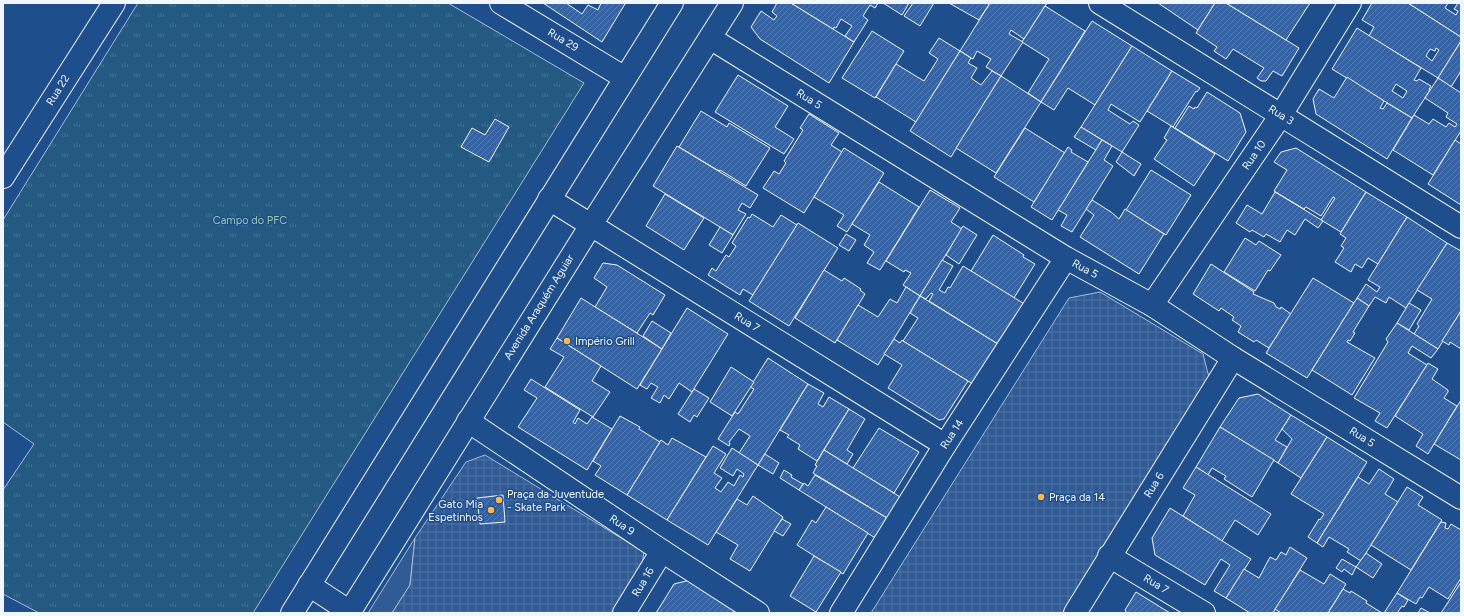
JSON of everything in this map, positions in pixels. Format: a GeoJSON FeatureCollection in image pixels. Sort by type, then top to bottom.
{"type":"FeatureCollection","features":[{"type":"Feature","properties":{"kind":"street","name":"Rua 22"},"geometry":{"type":"LineString","coordinates":[[3,178],[114,3]]}},
{"type":"Feature","properties":{"kind":"street","name":"Rua 29"},"geometry":{"type":"LineString","coordinates":[[501,3],[625,78]]}},
{"type":"Feature","properties":{"kind":"street"},"geometry":{"type":"LineString","coordinates":[[292,613],[672,3]]}},
{"type":"Feature","properties":{"kind":"street","name":"Avenida Araquém Aguiar"},"geometry":{"type":"LineString","coordinates":[[350,612],[468,421],[732,3]]}},
{"type":"Feature","properties":{"kind":"street","name":"Rua 3"},"geometry":{"type":"LineString","coordinates":[[1100,3],[1461,227]]}},
{"type":"Feature","properties":{"kind":"street","name":"Rua 10"},"geometry":{"type":"LineString","coordinates":[[1152,305],[1281,115],[1350,3]]}},
{"type":"Feature","properties":{"kind":"street","name":"Rua 5"},"geometry":{"type":"LineString","coordinates":[[710,38],[1066,258],[1152,305],[1233,358],[1461,498]]}},
{"type":"Feature","properties":{"kind":"street","name":"Rua 7"},"geometry":{"type":"LineString","coordinates":[[549,199],[945,445]]}},
{"type":"Feature","properties":{"kind":"street","name":"Rua 14"},"geometry":{"type":"LineString","coordinates":[[841,613],[945,445],[1066,258]]}},
{"type":"Feature","properties":{"kind":"street","name":"Rua 6"},"geometry":{"type":"LineString","coordinates":[[1075,613],[1233,358]]}},
{"type":"Feature","properties":{"kind":"street","name":"Rua 9"},"geometry":{"type":"LineString","coordinates":[[468,421],[662,551],[758,613]]}},
{"type":"Feature","properties":{"kind":"street","name":"Rua 16"},"geometry":{"type":"LineString","coordinates":[[624,613],[662,551]]}},
{"type":"Feature","properties":{"kind":"street","name":"Rua 7"},"geometry":{"type":"LineString","coordinates":[[1109,556],[1204,613]]}},
{"type":"Feature","properties":{"kind":"street"},"geometry":{"type":"LineString","coordinates":[[308,586],[350,612]]}},
{"type":"Feature","properties":{"kind":"green space","name":"Campo do PFC"},"geometry":{"type":"Polygon","coordinates":[[[138,3],[448,3],[584,83],[253,613],[39,613],[3,594],[3,490],[34,444],[3,422],[3,220],[138,3]]]}},
{"type":"Feature","properties":{"kind":"shaded area","name":"Praça da 14"},"geometry":{"type":"Polygon","coordinates":[[[1100,292],[1203,354],[1210,381],[1067,613],[871,613],[1069,298],[1100,292]]]}},
{"type":"Feature","properties":{"kind":"shaded area","name":"Praça da Juventude - Skate Park"},"geometry":{"type":"Polygon","coordinates":[[[485,455],[644,552],[640,577],[617,613],[392,613],[410,585],[415,538],[466,462],[485,455]]]}},
{"type":"Feature","properties":{"kind":"shaded area"},"geometry":{"type":"Polygon","coordinates":[[[415,538],[410,585],[392,613],[368,613],[415,538]]]}},
{"type":"Feature","properties":{"kind":"building"},"geometry":{"type":"Polygon","coordinates":[[[543,3],[566,3],[582,14],[588,5],[598,10],[601,3],[625,4],[602,42],[543,3]]]}},
{"type":"Feature","properties":{"kind":"building"},"geometry":{"type":"Polygon","coordinates":[[[777,3],[791,3],[854,42],[829,83],[760,39],[751,27],[761,11],[774,20],[777,16],[772,12],[777,3]]]}},
{"type":"Feature","properties":{"kind":"building"},"geometry":{"type":"Polygon","coordinates":[[[791,3],[878,3],[875,8],[870,5],[863,16],[868,20],[854,42],[845,36],[852,26],[841,19],[836,28],[834,27],[833,29],[791,3]]]}},
{"type":"Feature","properties":{"kind":"building"},"geometry":{"type":"Polygon","coordinates":[[[883,3],[909,3],[902,15],[883,3]]]}},
{"type":"Feature","properties":{"kind":"building"},"geometry":{"type":"Polygon","coordinates":[[[913,3],[934,3],[920,26],[904,16],[913,3]]]}},
{"type":"Feature","properties":{"kind":"building"},"geometry":{"type":"Polygon","coordinates":[[[949,3],[990,3],[979,20],[949,3]]]}},
{"type":"Feature","properties":{"kind":"building"},"geometry":{"type":"Polygon","coordinates":[[[990,3],[1047,3],[1024,39],[1011,30],[1009,34],[1023,42],[1001,76],[986,67],[991,59],[977,51],[973,59],[960,51],[990,3]]]}},
{"type":"Feature","properties":{"kind":"building"},"geometry":{"type":"Polygon","coordinates":[[[1158,3],[1215,3],[1198,30],[1158,3]]]}},
{"type":"Feature","properties":{"kind":"building"},"geometry":{"type":"Polygon","coordinates":[[[1215,3],[1226,3],[1299,48],[1282,76],[1273,71],[1266,81],[1261,81],[1257,78],[1264,68],[1233,49],[1226,59],[1214,51],[1217,47],[1196,33],[1215,3]]]}},
{"type":"Feature","properties":{"kind":"building"},"geometry":{"type":"Polygon","coordinates":[[[1226,3],[1310,3],[1286,40],[1226,3]]]}},
{"type":"Feature","properties":{"kind":"building"},"geometry":{"type":"Polygon","coordinates":[[[1372,3],[1408,3],[1461,37],[1461,41],[1438,78],[1369,36],[1374,27],[1362,20],[1372,3]],[[1436,48],[1435,51],[1430,49],[1426,56],[1432,61],[1439,50],[1436,48]]]}},
{"type":"Feature","properties":{"kind":"building"},"geometry":{"type":"Polygon","coordinates":[[[1408,3],[1448,3],[1445,8],[1456,15],[1458,11],[1454,9],[1458,3],[1461,3],[1461,37],[1408,3]]]}},
{"type":"Feature","properties":{"kind":"building"},"geometry":{"type":"Polygon","coordinates":[[[1045,6],[1085,31],[1041,102],[1028,93],[1049,59],[1022,42],[1045,6]]]}},
{"type":"Feature","properties":{"kind":"building"},"geometry":{"type":"Polygon","coordinates":[[[1092,21],[1132,46],[1095,105],[1068,88],[1054,110],[1041,102],[1092,21]]]}},
{"type":"Feature","properties":{"kind":"building"},"geometry":{"type":"Polygon","coordinates":[[[1357,28],[1421,68],[1414,80],[1417,81],[1419,79],[1431,86],[1412,118],[1332,69],[1357,28]],[[1396,84],[1392,91],[1403,98],[1407,91],[1396,84]]]}},
{"type":"Feature","properties":{"kind":"building"},"geometry":{"type":"Polygon","coordinates":[[[872,31],[904,51],[875,98],[842,78],[872,31]]]}},
{"type":"Feature","properties":{"kind":"building"},"geometry":{"type":"Polygon","coordinates":[[[939,38],[960,51],[916,122],[876,97],[896,64],[924,81],[938,59],[929,53],[939,38]]]}},
{"type":"Feature","properties":{"kind":"building"},"geometry":{"type":"Polygon","coordinates":[[[1461,41],[1461,71],[1451,87],[1438,78],[1461,41]]]}},
{"type":"Feature","properties":{"kind":"building"},"geometry":{"type":"Polygon","coordinates":[[[1132,46],[1172,71],[1140,122],[1111,104],[1108,110],[1130,124],[1133,121],[1139,125],[1122,152],[1081,127],[1132,46]]]}},
{"type":"Feature","properties":{"kind":"building"},"geometry":{"type":"Polygon","coordinates":[[[960,51],[971,58],[968,63],[977,68],[971,78],[981,85],[992,71],[1001,76],[951,157],[910,131],[960,51]]]}},
{"type":"Feature","properties":{"kind":"building"},"geometry":{"type":"Polygon","coordinates":[[[1172,71],[1200,88],[1197,92],[1196,91],[1173,127],[1147,111],[1172,71]]]}},
{"type":"Feature","properties":{"kind":"building"},"geometry":{"type":"Polygon","coordinates":[[[738,75],[788,106],[775,127],[794,139],[784,154],[715,112],[738,75]]]}},
{"type":"Feature","properties":{"kind":"building"},"geometry":{"type":"Polygon","coordinates":[[[1001,76],[1041,102],[996,173],[956,148],[1001,76]]]}},
{"type":"Feature","properties":{"kind":"building"},"geometry":{"type":"Polygon","coordinates":[[[1347,77],[1384,101],[1380,108],[1383,109],[1387,103],[1412,118],[1387,159],[1316,114],[1313,99],[1319,89],[1334,98],[1347,77]]]}},
{"type":"Feature","properties":{"kind":"building"},"geometry":{"type":"Polygon","coordinates":[[[1438,78],[1461,93],[1461,131],[1433,175],[1393,150],[1414,115],[1429,124],[1433,119],[1446,127],[1449,123],[1455,127],[1457,124],[1446,117],[1448,113],[1425,98],[1438,78]]]}},
{"type":"Feature","properties":{"kind":"building"},"geometry":{"type":"Polygon","coordinates":[[[1207,92],[1240,113],[1246,132],[1228,161],[1175,128],[1189,106],[1194,109],[1195,107],[1197,108],[1207,92]]]}},
{"type":"Feature","properties":{"kind":"building"},"geometry":{"type":"Polygon","coordinates":[[[701,111],[727,127],[729,123],[770,148],[746,186],[679,147],[701,111]]]}},
{"type":"Feature","properties":{"kind":"building"},"geometry":{"type":"Polygon","coordinates":[[[809,114],[839,133],[831,145],[842,152],[804,213],[763,188],[774,171],[779,174],[786,163],[784,161],[803,130],[800,128],[809,114]]]}},
{"type":"Feature","properties":{"kind":"building"},"geometry":{"type":"Polygon","coordinates":[[[495,119],[509,127],[489,162],[461,147],[472,128],[485,135],[495,119]]]}},
{"type":"Feature","properties":{"kind":"building"},"geometry":{"type":"Polygon","coordinates":[[[1171,126],[1215,154],[1194,186],[1154,159],[1167,140],[1164,138],[1171,126]]]}},
{"type":"Feature","properties":{"kind":"building"},"geometry":{"type":"Polygon","coordinates":[[[1081,127],[1102,140],[1096,150],[1074,137],[1081,127]]]}},
{"type":"Feature","properties":{"kind":"building"},"geometry":{"type":"Polygon","coordinates":[[[1025,128],[1065,153],[1034,202],[994,177],[1025,128]]]}},
{"type":"Feature","properties":{"kind":"building"},"geometry":{"type":"Polygon","coordinates":[[[1102,140],[1112,146],[1104,160],[1113,166],[1072,232],[1061,226],[1067,215],[1058,210],[1102,140]]]}},
{"type":"Feature","properties":{"kind":"building"},"geometry":{"type":"Polygon","coordinates":[[[1455,140],[1461,144],[1461,205],[1428,184],[1455,140]]]}},
{"type":"Feature","properties":{"kind":"building"},"geometry":{"type":"Polygon","coordinates":[[[677,146],[758,195],[750,208],[742,203],[738,210],[746,214],[733,235],[653,186],[677,146]]]}},
{"type":"Feature","properties":{"kind":"building"},"geometry":{"type":"Polygon","coordinates":[[[1068,147],[1072,150],[1071,152],[1088,162],[1052,220],[1031,207],[1068,147]]]}},
{"type":"Feature","properties":{"kind":"building"},"geometry":{"type":"Polygon","coordinates":[[[844,148],[884,173],[847,232],[837,226],[844,215],[814,197],[844,148]]]}},
{"type":"Feature","properties":{"kind":"building"},"geometry":{"type":"Polygon","coordinates":[[[1296,148],[1366,192],[1341,232],[1321,220],[1335,198],[1333,197],[1321,216],[1306,207],[1304,209],[1274,191],[1287,170],[1274,162],[1281,152],[1296,148]]]}},
{"type":"Feature","properties":{"kind":"building"},"geometry":{"type":"Polygon","coordinates":[[[1122,152],[1141,164],[1134,176],[1116,162],[1122,152]]]}},
{"type":"Feature","properties":{"kind":"building"},"geometry":{"type":"Polygon","coordinates":[[[1151,170],[1191,195],[1166,235],[1126,210],[1151,170]]]}},
{"type":"Feature","properties":{"kind":"building"},"geometry":{"type":"Polygon","coordinates":[[[879,182],[919,207],[880,270],[867,263],[874,252],[864,245],[870,235],[852,224],[879,182]]]}},
{"type":"Feature","properties":{"kind":"building"},"geometry":{"type":"Polygon","coordinates":[[[930,190],[960,208],[951,222],[962,229],[920,296],[903,285],[911,273],[905,270],[904,272],[886,261],[930,190]]]}},
{"type":"Feature","properties":{"kind":"building"},"geometry":{"type":"Polygon","coordinates":[[[1275,192],[1323,221],[1318,228],[1305,219],[1295,235],[1287,230],[1280,242],[1266,234],[1264,237],[1252,230],[1250,232],[1236,223],[1247,205],[1262,214],[1275,192]]]}},
{"type":"Feature","properties":{"kind":"building"},"geometry":{"type":"Polygon","coordinates":[[[1366,192],[1407,217],[1378,264],[1368,258],[1362,268],[1355,264],[1351,272],[1335,262],[1344,248],[1341,246],[1346,238],[1340,234],[1366,192]]]}},
{"type":"Feature","properties":{"kind":"building"},"geometry":{"type":"Polygon","coordinates":[[[665,194],[704,218],[684,250],[646,226],[665,194]]]}},
{"type":"Feature","properties":{"kind":"building"},"geometry":{"type":"Polygon","coordinates":[[[1092,200],[1119,219],[1125,209],[1164,234],[1139,274],[1080,237],[1094,215],[1086,209],[1092,200]]]}},
{"type":"Feature","properties":{"kind":"building"},"geometry":{"type":"Polygon","coordinates":[[[752,214],[773,227],[781,215],[797,225],[753,295],[743,289],[740,295],[708,275],[712,268],[716,271],[726,255],[729,257],[736,246],[732,243],[748,217],[750,218],[752,214]]]}},
{"type":"Feature","properties":{"kind":"building"},"geometry":{"type":"Polygon","coordinates":[[[1407,217],[1447,243],[1406,308],[1389,297],[1386,303],[1375,297],[1369,306],[1357,298],[1366,284],[1377,292],[1380,287],[1368,280],[1407,217]]]}},
{"type":"Feature","properties":{"kind":"building"},"geometry":{"type":"Polygon","coordinates":[[[798,223],[838,248],[789,326],[749,301],[798,223]]]}},
{"type":"Feature","properties":{"kind":"building"},"geometry":{"type":"Polygon","coordinates":[[[963,226],[977,235],[959,264],[946,255],[963,226]]]}},
{"type":"Feature","properties":{"kind":"building"},"geometry":{"type":"Polygon","coordinates":[[[720,227],[733,235],[722,253],[709,245],[720,227]]]}},
{"type":"Feature","properties":{"kind":"building"},"geometry":{"type":"Polygon","coordinates":[[[846,234],[856,240],[849,251],[839,245],[846,234]]]}},
{"type":"Feature","properties":{"kind":"building"},"geometry":{"type":"Polygon","coordinates":[[[993,235],[1035,264],[1014,298],[971,271],[993,235]]]}},
{"type":"Feature","properties":{"kind":"building"},"geometry":{"type":"Polygon","coordinates":[[[1245,238],[1256,245],[1259,241],[1281,255],[1270,271],[1268,270],[1255,291],[1224,272],[1245,238]]]}},
{"type":"Feature","properties":{"kind":"building"},"geometry":{"type":"Polygon","coordinates":[[[1447,243],[1461,251],[1461,311],[1438,349],[1414,334],[1419,326],[1417,324],[1432,299],[1417,290],[1447,243]]]}},
{"type":"Feature","properties":{"kind":"building"},"geometry":{"type":"Polygon","coordinates":[[[942,260],[953,266],[939,290],[945,293],[948,287],[950,288],[963,266],[1026,305],[1020,315],[1017,313],[1010,324],[1013,327],[1001,346],[929,301],[933,294],[931,293],[926,299],[920,296],[942,260]]]}},
{"type":"Feature","properties":{"kind":"building"},"geometry":{"type":"Polygon","coordinates":[[[603,263],[617,265],[665,295],[653,315],[650,313],[637,333],[595,307],[607,287],[594,278],[603,263]]]}},
{"type":"Feature","properties":{"kind":"building"},"geometry":{"type":"Polygon","coordinates":[[[1211,264],[1254,292],[1253,294],[1274,303],[1276,307],[1280,309],[1281,307],[1291,314],[1269,348],[1256,340],[1254,342],[1238,332],[1241,326],[1232,320],[1234,317],[1221,308],[1219,311],[1193,294],[1211,264]]]}},
{"type":"Feature","properties":{"kind":"building"},"geometry":{"type":"Polygon","coordinates":[[[824,270],[842,281],[844,278],[861,289],[860,290],[865,294],[835,343],[795,318],[824,270]]]}},
{"type":"Feature","properties":{"kind":"building"},"geometry":{"type":"Polygon","coordinates":[[[1313,278],[1354,303],[1307,378],[1266,353],[1313,278]]]}},
{"type":"Feature","properties":{"kind":"building"},"geometry":{"type":"Polygon","coordinates":[[[906,287],[920,296],[878,365],[837,340],[858,305],[878,317],[890,299],[897,303],[906,287]]]}},
{"type":"Feature","properties":{"kind":"building"},"geometry":{"type":"Polygon","coordinates":[[[920,296],[1001,346],[976,386],[903,341],[918,318],[910,313],[920,296]]]}},
{"type":"Feature","properties":{"kind":"building"},"geometry":{"type":"Polygon","coordinates":[[[581,298],[662,349],[637,389],[557,338],[581,298]]]}},
{"type":"Feature","properties":{"kind":"building"},"geometry":{"type":"Polygon","coordinates":[[[1357,298],[1369,306],[1353,332],[1355,333],[1350,341],[1348,340],[1347,342],[1375,358],[1352,395],[1312,370],[1357,298]]]}},
{"type":"Feature","properties":{"kind":"building"},"geometry":{"type":"Polygon","coordinates":[[[1409,303],[1421,310],[1409,330],[1397,323],[1409,303]]]}},
{"type":"Feature","properties":{"kind":"building"},"geometry":{"type":"Polygon","coordinates":[[[687,308],[728,334],[692,392],[679,383],[669,399],[664,395],[660,403],[651,398],[658,387],[651,383],[647,389],[640,385],[687,308]]]}},
{"type":"Feature","properties":{"kind":"building"},"geometry":{"type":"Polygon","coordinates":[[[1461,311],[1461,349],[1450,342],[1449,345],[1442,341],[1461,311]]]}},
{"type":"Feature","properties":{"kind":"building"},"geometry":{"type":"Polygon","coordinates":[[[652,321],[671,333],[662,349],[643,336],[652,321]]]}},
{"type":"Feature","properties":{"kind":"building"},"geometry":{"type":"Polygon","coordinates":[[[1397,323],[1438,349],[1431,358],[1412,346],[1408,353],[1427,365],[1387,428],[1375,421],[1380,413],[1354,398],[1388,342],[1386,339],[1397,323]]]}},
{"type":"Feature","properties":{"kind":"building"},"geometry":{"type":"Polygon","coordinates":[[[557,338],[601,366],[592,381],[610,392],[593,417],[545,387],[564,357],[550,349],[557,338]]]}},
{"type":"Feature","properties":{"kind":"building"},"geometry":{"type":"Polygon","coordinates":[[[894,339],[900,343],[902,340],[968,381],[944,419],[939,420],[888,388],[902,365],[884,354],[894,339]]]}},
{"type":"Feature","properties":{"kind":"building"},"geometry":{"type":"Polygon","coordinates":[[[768,358],[808,384],[758,465],[739,453],[750,436],[739,429],[729,442],[729,446],[718,439],[735,412],[738,414],[754,389],[750,387],[768,358]]]}},
{"type":"Feature","properties":{"kind":"building"},"geometry":{"type":"Polygon","coordinates":[[[1428,363],[1438,369],[1432,379],[1448,390],[1444,398],[1457,406],[1428,454],[1416,446],[1423,434],[1395,416],[1428,363]]]}},
{"type":"Feature","properties":{"kind":"building"},"geometry":{"type":"Polygon","coordinates":[[[731,367],[754,382],[732,416],[710,402],[731,367]]]}},
{"type":"Feature","properties":{"kind":"building"},"geometry":{"type":"Polygon","coordinates":[[[531,379],[580,410],[573,422],[575,424],[578,418],[587,424],[592,417],[612,429],[587,470],[518,427],[537,398],[524,390],[531,379]]]}},
{"type":"Feature","properties":{"kind":"building"},"geometry":{"type":"Polygon","coordinates":[[[808,384],[824,393],[818,404],[823,407],[829,397],[849,409],[817,461],[798,449],[800,445],[787,437],[789,435],[780,430],[808,384]]]}},
{"type":"Feature","properties":{"kind":"building"},"geometry":{"type":"Polygon","coordinates":[[[694,389],[709,398],[697,417],[694,415],[690,422],[678,414],[694,389]]]}},
{"type":"Feature","properties":{"kind":"building"},"geometry":{"type":"Polygon","coordinates":[[[1258,394],[1291,415],[1275,440],[1287,447],[1278,463],[1220,427],[1239,398],[1258,394]]]}},
{"type":"Feature","properties":{"kind":"building"},"geometry":{"type":"Polygon","coordinates":[[[1461,400],[1461,460],[1434,444],[1461,400]]]}},
{"type":"Feature","properties":{"kind":"building"},"geometry":{"type":"Polygon","coordinates":[[[849,409],[865,419],[847,450],[853,454],[847,464],[824,450],[849,409]]]}},
{"type":"Feature","properties":{"kind":"building"},"geometry":{"type":"Polygon","coordinates":[[[1291,415],[1327,437],[1301,478],[1278,463],[1292,439],[1282,429],[1291,415]]]}},
{"type":"Feature","properties":{"kind":"building"},"geometry":{"type":"Polygon","coordinates":[[[620,416],[640,427],[639,429],[660,442],[627,495],[595,475],[601,466],[593,461],[620,416]]]}},
{"type":"Feature","properties":{"kind":"building"},"geometry":{"type":"Polygon","coordinates":[[[1220,427],[1274,460],[1252,497],[1224,479],[1226,476],[1212,468],[1208,475],[1196,467],[1220,427]]]}},
{"type":"Feature","properties":{"kind":"building"},"geometry":{"type":"Polygon","coordinates":[[[879,428],[919,452],[894,493],[853,468],[879,428]]]}},
{"type":"Feature","properties":{"kind":"building"},"geometry":{"type":"Polygon","coordinates":[[[1327,437],[1367,462],[1317,543],[1308,537],[1319,519],[1320,520],[1324,514],[1291,494],[1327,437]]]}},
{"type":"Feature","properties":{"kind":"building"},"geometry":{"type":"Polygon","coordinates":[[[672,438],[706,457],[667,520],[627,495],[661,440],[668,445],[672,438]]]}},
{"type":"Feature","properties":{"kind":"building"},"geometry":{"type":"Polygon","coordinates":[[[713,446],[726,454],[714,473],[722,478],[715,488],[721,492],[728,482],[734,486],[740,475],[743,477],[744,474],[737,469],[733,476],[720,468],[732,448],[758,465],[708,545],[667,520],[713,446]]]}},
{"type":"Feature","properties":{"kind":"building"},"geometry":{"type":"Polygon","coordinates":[[[824,450],[905,500],[892,521],[813,473],[817,466],[815,465],[824,450]]]}},
{"type":"Feature","properties":{"kind":"building"},"geometry":{"type":"Polygon","coordinates":[[[765,454],[779,463],[773,474],[758,465],[765,454]]]}},
{"type":"Feature","properties":{"kind":"building"},"geometry":{"type":"Polygon","coordinates":[[[1196,467],[1271,514],[1258,535],[1235,520],[1222,541],[1183,516],[1195,495],[1183,488],[1196,467]]]}},
{"type":"Feature","properties":{"kind":"building"},"geometry":{"type":"Polygon","coordinates":[[[1379,469],[1394,479],[1385,494],[1398,502],[1361,561],[1347,552],[1349,549],[1329,537],[1323,547],[1317,543],[1358,477],[1369,484],[1379,469]]]}},
{"type":"Feature","properties":{"kind":"building"},"geometry":{"type":"Polygon","coordinates":[[[784,470],[792,475],[791,477],[803,484],[799,490],[780,478],[784,470]]]}},
{"type":"Feature","properties":{"kind":"building"},"geometry":{"type":"Polygon","coordinates":[[[815,475],[892,521],[880,541],[799,490],[804,483],[808,486],[815,475]]]}},
{"type":"Feature","properties":{"kind":"building"},"geometry":{"type":"Polygon","coordinates":[[[1407,487],[1423,497],[1418,505],[1442,520],[1411,570],[1371,545],[1407,487]]]}},
{"type":"Feature","properties":{"kind":"building","name":"Gato Mia Espetinhos"},"geometry":{"type":"Polygon","coordinates":[[[503,495],[505,522],[480,524],[477,498],[503,495]]]}},
{"type":"Feature","properties":{"kind":"building"},"geometry":{"type":"Polygon","coordinates":[[[753,496],[783,517],[750,571],[730,559],[738,545],[716,532],[737,499],[747,505],[753,496]]]}},
{"type":"Feature","properties":{"kind":"building"},"geometry":{"type":"Polygon","coordinates":[[[826,507],[868,533],[843,574],[797,545],[812,520],[816,523],[826,507]]]}},
{"type":"Feature","properties":{"kind":"building"},"geometry":{"type":"Polygon","coordinates":[[[1170,508],[1251,559],[1226,598],[1214,591],[1230,565],[1221,559],[1205,585],[1155,555],[1152,538],[1170,508]]]}},
{"type":"Feature","properties":{"kind":"building"},"geometry":{"type":"Polygon","coordinates":[[[782,519],[791,524],[783,536],[774,531],[782,519]]]}},
{"type":"Feature","properties":{"kind":"building"},"geometry":{"type":"Polygon","coordinates":[[[1441,522],[1446,523],[1445,528],[1448,529],[1451,524],[1461,530],[1461,578],[1448,599],[1429,587],[1416,604],[1397,593],[1441,522]]]}},
{"type":"Feature","properties":{"kind":"building"},"geometry":{"type":"Polygon","coordinates":[[[1290,547],[1307,558],[1273,613],[1250,613],[1226,598],[1244,569],[1259,578],[1270,557],[1276,560],[1281,552],[1286,555],[1290,547]]]}},
{"type":"Feature","properties":{"kind":"building"},"geometry":{"type":"Polygon","coordinates":[[[1366,553],[1382,564],[1373,578],[1356,567],[1366,553]]]}},
{"type":"Feature","properties":{"kind":"building"},"geometry":{"type":"Polygon","coordinates":[[[814,556],[841,572],[816,612],[790,596],[814,556]]]}},
{"type":"Feature","properties":{"kind":"building"},"geometry":{"type":"Polygon","coordinates":[[[1342,559],[1356,567],[1352,575],[1344,569],[1342,572],[1336,568],[1342,559]]]}},
{"type":"Feature","properties":{"kind":"building"},"geometry":{"type":"Polygon","coordinates":[[[1300,570],[1324,584],[1330,574],[1346,584],[1328,613],[1281,613],[1275,609],[1300,570]]]}},
{"type":"Feature","properties":{"kind":"building"},"geometry":{"type":"Polygon","coordinates":[[[690,580],[742,613],[656,613],[674,584],[690,580]]]}},
{"type":"Feature","properties":{"kind":"building"},"geometry":{"type":"Polygon","coordinates":[[[1461,582],[1461,613],[1441,613],[1443,610],[1461,582]]]}},
{"type":"Feature","properties":{"kind":"building"},"geometry":{"type":"Polygon","coordinates":[[[1343,589],[1350,593],[1351,591],[1382,613],[1328,613],[1343,589]]]}},
{"type":"Feature","properties":{"kind":"building"},"geometry":{"type":"Polygon","coordinates":[[[1136,592],[1170,613],[1125,613],[1125,610],[1136,592]]]}},
{"type":"Feature","properties":{"kind":"building"},"geometry":{"type":"Polygon","coordinates":[[[1397,593],[1408,600],[1404,607],[1402,606],[1397,613],[1384,613],[1397,593]]]}},
{"type":"Feature","properties":{"kind":"building"},"geometry":{"type":"Polygon","coordinates":[[[1421,608],[1430,613],[1418,613],[1421,608]]]}},
{"type":"Feature","properties":{"kind":"place","name":"Império Grill"},"geometry":{"type":"Point","coordinates":[567,341]}},
{"type":"Feature","properties":{"kind":"place","name":"Praça da 14"},"geometry":{"type":"Point","coordinates":[1041,497]}},
{"type":"Feature","properties":{"kind":"place","name":"Praça da Juventude - Skate Park"},"geometry":{"type":"Point","coordinates":[499,500]}},
{"type":"Feature","properties":{"kind":"place","name":"Gato Mia Espetinhos"},"geometry":{"type":"Point","coordinates":[491,510]}}]}
